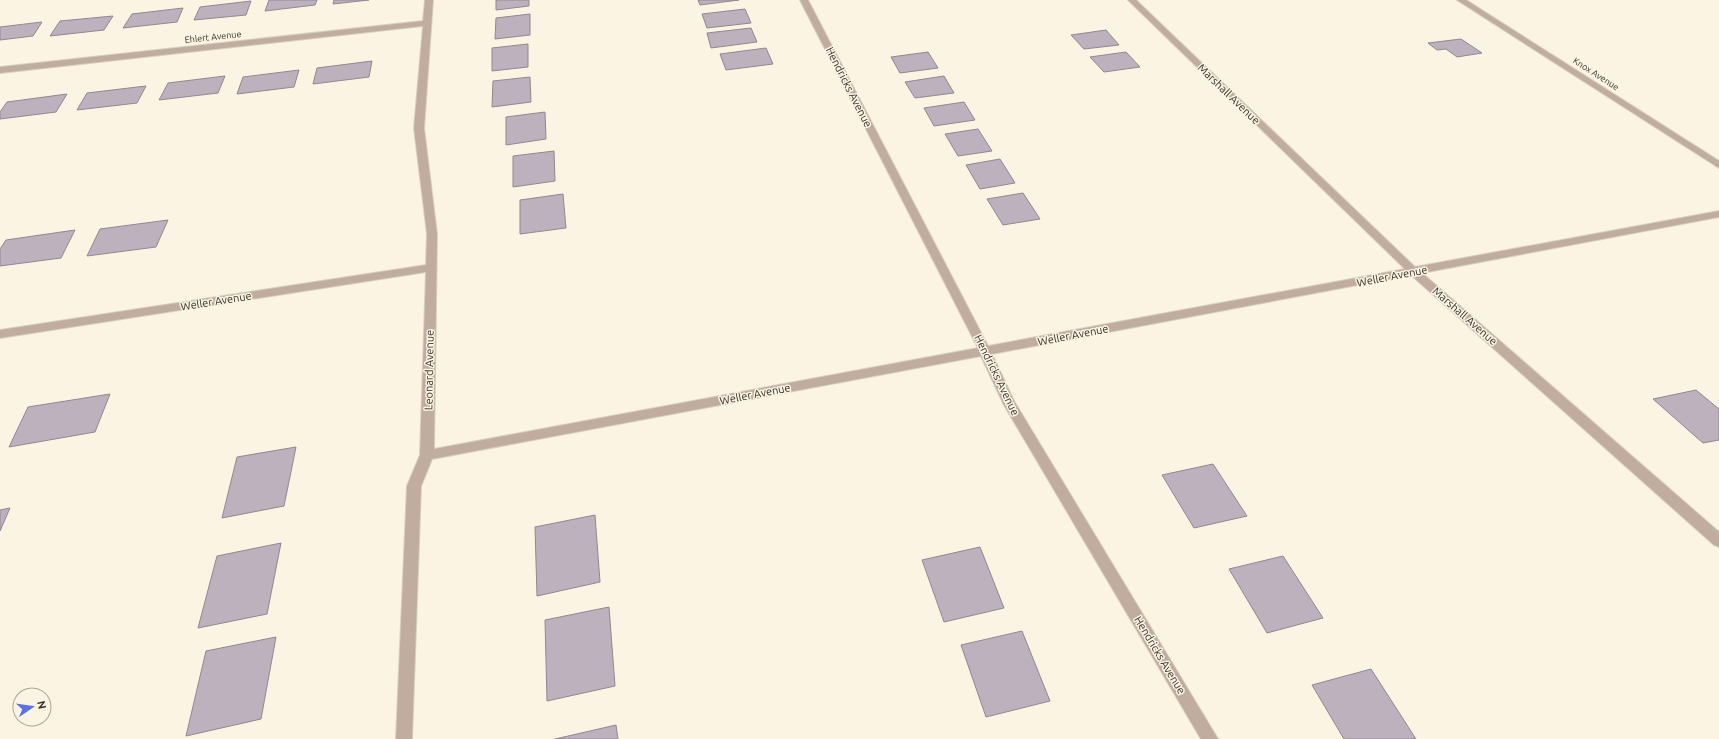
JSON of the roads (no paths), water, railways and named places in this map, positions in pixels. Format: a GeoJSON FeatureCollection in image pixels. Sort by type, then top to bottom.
{"type":"FeatureCollection","features":[{"type":"Feature","properties":{"kind":"street","name":"Leonard Avenue"},"geometry":{"type":"LineString","coordinates":[[404,739],[414,486],[427,455],[432,234],[419,128],[429,0]]}},
{"type":"Feature","properties":{"kind":"street","name":"Hendricks Avenue"},"geometry":{"type":"LineString","coordinates":[[804,0],[985,351],[1008,402],[1210,739]]}},
{"type":"Feature","properties":{"kind":"street","name":"Marshall Avenue"},"geometry":{"type":"LineString","coordinates":[[1132,0],[1414,272],[1719,540]]}},
{"type":"Feature","properties":{"kind":"street","name":"Knox Avenue"},"geometry":{"type":"LineString","coordinates":[[1461,0],[1719,165]]}},
{"type":"Feature","properties":{"kind":"street","name":"Ehlert Avenue"},"geometry":{"type":"LineString","coordinates":[[0,70],[427,23]]}},
{"type":"Feature","properties":{"kind":"street","name":"Weller Avenue"},"geometry":{"type":"LineString","coordinates":[[427,455],[1719,214]]}},
{"type":"Feature","properties":{"kind":"street","name":"Weller Avenue"},"geometry":{"type":"LineString","coordinates":[[0,334],[431,268]]}}]}
